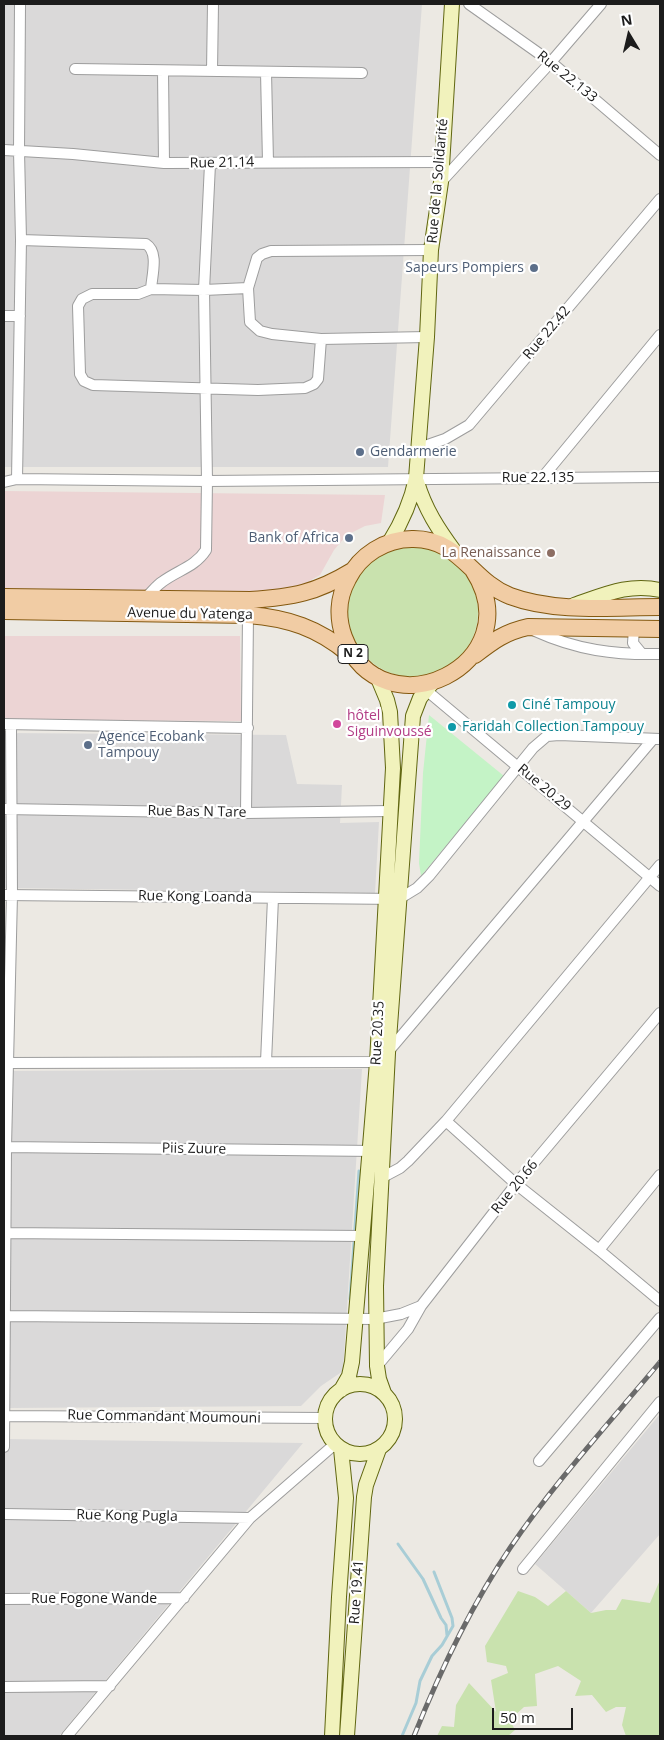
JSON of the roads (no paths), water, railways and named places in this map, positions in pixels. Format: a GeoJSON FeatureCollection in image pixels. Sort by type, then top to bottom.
{"type":"FeatureCollection","features":[{"type":"Feature","properties":{"kind":"main road","name":"Rue de la Solidarité"},"geometry":{"type":"LineString","coordinates":[[388,543],[412,498],[416,478],[428,337],[431,250],[441,182],[452,4]]}},
{"type":"Feature","properties":{"kind":"main road","name":"Rue de la Solidarité"},"geometry":{"type":"LineString","coordinates":[[416,478],[421,496],[434,524],[455,552]]}},
{"type":"Feature","properties":{"kind":"main road","name":"N 2"},"geometry":{"type":"LineString","coordinates":[[660,607],[570,607],[525,601],[508,595],[495,587],[473,570],[455,552],[426,540],[403,540],[388,543],[372,551],[352,571],[341,596],[340,624],[350,650],[362,665],[377,676],[400,684],[430,686],[452,674],[499,637],[528,627],[660,629]]}},
{"type":"Feature","properties":{"kind":"main road","name":"N 2"},"geometry":{"type":"LineString","coordinates":[[467,661],[480,640],[486,616],[483,592],[473,570]]}},
{"type":"Feature","properties":{"kind":"main road","name":"Avenue du Yatenga"},"geometry":{"type":"LineString","coordinates":[[4,611],[86,605],[145,598],[250,600],[282,598],[317,590],[352,571]]}},
{"type":"Feature","properties":{"kind":"main road"},"geometry":{"type":"LineString","coordinates":[[570,607],[619,590],[636,587],[660,590]]}},
{"type":"Feature","properties":{"kind":"main road","name":"Avenue du Yatenga"},"geometry":{"type":"LineString","coordinates":[[4,597],[86,605],[272,617],[316,631],[333,641],[362,665]]}},
{"type":"Feature","properties":{"kind":"main road","name":"Rue 20.35"},"geometry":{"type":"LineString","coordinates":[[377,676],[387,700],[392,727],[392,900]]}},
{"type":"Feature","properties":{"kind":"main road","name":"Rue 20.35"},"geometry":{"type":"LineString","coordinates":[[341,1390],[349,1376],[352,1362],[363,1236],[377,1151],[392,900],[412,727],[415,708],[430,686]]}},
{"type":"Feature","properties":{"kind":"main road","name":"Rue 20.35"},"geometry":{"type":"LineString","coordinates":[[377,1151],[383,1177],[376,1318],[377,1366],[384,1393]]}},
{"type":"Feature","properties":{"kind":"main road"},"geometry":{"type":"LineString","coordinates":[[364,1384],[384,1393],[391,1402],[395,1412],[393,1433],[387,1442],[379,1449],[370,1453],[350,1453],[338,1447],[327,1432],[324,1418],[329,1402],[341,1390],[352,1385],[364,1384]]}},
{"type":"Feature","properties":{"kind":"main road","name":"Rue 19.41"},"geometry":{"type":"LineString","coordinates":[[332,1736],[346,1505],[345,1479],[338,1447]]}},
{"type":"Feature","properties":{"kind":"main road","name":"Rue 19.41"},"geometry":{"type":"LineString","coordinates":[[347,1736],[364,1497],[366,1485],[379,1449]]}},
{"type":"Feature","properties":{"kind":"street"},"geometry":{"type":"LineString","coordinates":[[17,479],[21,240],[19,151],[20,4]]}},
{"type":"Feature","properties":{"kind":"street"},"geometry":{"type":"LineString","coordinates":[[212,71],[213,4]]}},
{"type":"Feature","properties":{"kind":"street","name":"Rue 22.133"},"geometry":{"type":"LineString","coordinates":[[470,4],[551,62],[660,155]]}},
{"type":"Feature","properties":{"kind":"street"},"geometry":{"type":"LineString","coordinates":[[441,182],[551,62],[601,4]]}},
{"type":"Feature","properties":{"kind":"street"},"geometry":{"type":"LineString","coordinates":[[75,69],[362,73]]}},
{"type":"Feature","properties":{"kind":"street"},"geometry":{"type":"LineString","coordinates":[[163,71],[164,163]]}},
{"type":"Feature","properties":{"kind":"street"},"geometry":{"type":"LineString","coordinates":[[266,72],[268,162]]}},
{"type":"Feature","properties":{"kind":"street","name":"Rue 21.14"},"geometry":{"type":"LineString","coordinates":[[4,150],[74,154],[164,163],[441,162]]}},
{"type":"Feature","properties":{"kind":"street"},"geometry":{"type":"LineString","coordinates":[[145,598],[162,582],[201,558],[206,550],[208,481],[204,290],[210,164]]}},
{"type":"Feature","properties":{"kind":"street","name":"Rue 22.42"},"geometry":{"type":"LineString","coordinates":[[419,448],[445,439],[469,425],[660,198]]}},
{"type":"Feature","properties":{"kind":"street"},"geometry":{"type":"LineString","coordinates":[[21,240],[146,244],[151,247],[153,252],[151,289]]}},
{"type":"Feature","properties":{"kind":"street"},"geometry":{"type":"LineString","coordinates":[[428,337],[321,339],[260,331],[250,322],[248,288],[257,258],[271,251],[431,250]]}},
{"type":"Feature","properties":{"kind":"street"},"geometry":{"type":"LineString","coordinates":[[248,288],[204,290],[151,289],[138,294],[92,294],[82,299],[78,306],[80,374],[84,382],[93,385],[258,390],[305,388],[314,384],[318,379],[321,339]]}},
{"type":"Feature","properties":{"kind":"street"},"geometry":{"type":"LineString","coordinates":[[4,316],[20,316]]}},
{"type":"Feature","properties":{"kind":"street"},"geometry":{"type":"LineString","coordinates":[[542,478],[660,335]]}},
{"type":"Feature","properties":{"kind":"street","name":"Rue 22.135"},"geometry":{"type":"LineString","coordinates":[[4,482],[17,479],[208,481],[658,475]]}},
{"type":"Feature","properties":{"kind":"street"},"geometry":{"type":"LineString","coordinates":[[246,813],[248,615]]}},
{"type":"Feature","properties":{"kind":"street"},"geometry":{"type":"LineString","coordinates":[[528,627],[559,642],[612,654],[660,654]]}},
{"type":"Feature","properties":{"kind":"street"},"geometry":{"type":"LineString","coordinates":[[634,629],[633,643],[642,654]]}},
{"type":"Feature","properties":{"kind":"street","name":"Rue 20.29"},"geometry":{"type":"LineString","coordinates":[[430,686],[518,767],[660,886]]}},
{"type":"Feature","properties":{"kind":"street"},"geometry":{"type":"LineString","coordinates":[[4,1447],[8,895],[7,724],[248,728]]}},
{"type":"Feature","properties":{"kind":"street"},"geometry":{"type":"LineString","coordinates":[[392,900],[417,888],[429,876],[533,748],[547,736],[657,739]]}},
{"type":"Feature","properties":{"kind":"street"},"geometry":{"type":"LineString","coordinates":[[6,1063],[266,1062],[383,1057],[583,821],[657,739]]}},
{"type":"Feature","properties":{"kind":"street","name":"Rue Bas N Tare"},"geometry":{"type":"LineString","coordinates":[[8,809],[246,813],[391,811]]}},
{"type":"Feature","properties":{"kind":"street"},"geometry":{"type":"LineString","coordinates":[[383,1177],[400,1168],[408,1161],[446,1121],[660,865]]}},
{"type":"Feature","properties":{"kind":"street","name":"Rue Kong Loanda"},"geometry":{"type":"LineString","coordinates":[[8,895],[392,900]]}},
{"type":"Feature","properties":{"kind":"street"},"geometry":{"type":"LineString","coordinates":[[266,1062],[273,898]]}},
{"type":"Feature","properties":{"kind":"street","name":"Rue 20.66"},"geometry":{"type":"LineString","coordinates":[[377,1366],[408,1328],[421,1306],[516,1184],[660,1013]]}},
{"type":"Feature","properties":{"kind":"street"},"geometry":{"type":"LineString","coordinates":[[446,1121],[516,1184],[660,1301]]}},
{"type":"Feature","properties":{"kind":"street","name":"Piis Zuure"},"geometry":{"type":"LineString","coordinates":[[5,1147],[377,1151]]}},
{"type":"Feature","properties":{"kind":"street"},"geometry":{"type":"LineString","coordinates":[[599,1250],[660,1175]]}},
{"type":"Feature","properties":{"kind":"street"},"geometry":{"type":"LineString","coordinates":[[5,1233],[363,1236]]}},
{"type":"Feature","properties":{"kind":"street"},"geometry":{"type":"LineString","coordinates":[[6,1316],[376,1318],[401,1314],[421,1306]]}},
{"type":"Feature","properties":{"kind":"street"},"geometry":{"type":"LineString","coordinates":[[539,1462],[660,1318]]}},
{"type":"Feature","properties":{"kind":"street"},"geometry":{"type":"LineString","coordinates":[[523,1569],[660,1402]]}},
{"type":"Feature","properties":{"kind":"street","name":"Rue Commandant Moumouni"},"geometry":{"type":"LineString","coordinates":[[4,1416],[324,1418]]}},
{"type":"Feature","properties":{"kind":"street"},"geometry":{"type":"LineString","coordinates":[[67,1736],[250,1518],[338,1447]]}},
{"type":"Feature","properties":{"kind":"street","name":"Rue Kong Pugla"},"geometry":{"type":"LineString","coordinates":[[4,1514],[250,1518]]}},
{"type":"Feature","properties":{"kind":"street","name":"Rue Fogone Wande"},"geometry":{"type":"LineString","coordinates":[[4,1599],[184,1598]]}},
{"type":"Feature","properties":{"kind":"street"},"geometry":{"type":"LineString","coordinates":[[4,1687],[110,1686]]}},
{"type":"Feature","properties":{"kind":"waterway"},"geometry":{"type":"LineString","coordinates":[[350,1299],[359,1171]]}},
{"type":"Feature","properties":{"kind":"waterway"},"geometry":{"type":"LineString","coordinates":[[398,1544],[423,1579],[446,1625],[447,1635]]}},
{"type":"Feature","properties":{"kind":"waterway"},"geometry":{"type":"LineString","coordinates":[[402,1736],[416,1703],[420,1681],[432,1656],[442,1645],[453,1626],[452,1618],[434,1572]]}},
{"type":"Feature","properties":{"kind":"railway"},"geometry":{"type":"LineString","coordinates":[[414,1736],[434,1687],[457,1639],[482,1593],[510,1548],[564,1476],[660,1362]]}},
{"type":"Feature","properties":{"kind":"place","name":"Sapeurs Pompiers"},"geometry":{"type":"Point","coordinates":[534,268]}},
{"type":"Feature","properties":{"kind":"place","name":"Gendarmerie"},"geometry":{"type":"Point","coordinates":[360,452]}},
{"type":"Feature","properties":{"kind":"place","name":"Bank of Africa"},"geometry":{"type":"Point","coordinates":[349,538]}},
{"type":"Feature","properties":{"kind":"place","name":"La Renaissance"},"geometry":{"type":"Point","coordinates":[551,553]}},
{"type":"Feature","properties":{"kind":"place","name":"Ciné Tampouy"},"geometry":{"type":"Point","coordinates":[512,705]}},
{"type":"Feature","properties":{"kind":"place","name":"hôtel Siguinvoussé"},"geometry":{"type":"Point","coordinates":[337,724]}},
{"type":"Feature","properties":{"kind":"place","name":"Faridah Collection Tampouy"},"geometry":{"type":"Point","coordinates":[452,727]}},
{"type":"Feature","properties":{"kind":"place","name":"Agence Ecobank Tampouy"},"geometry":{"type":"Point","coordinates":[88,745]}}]}
